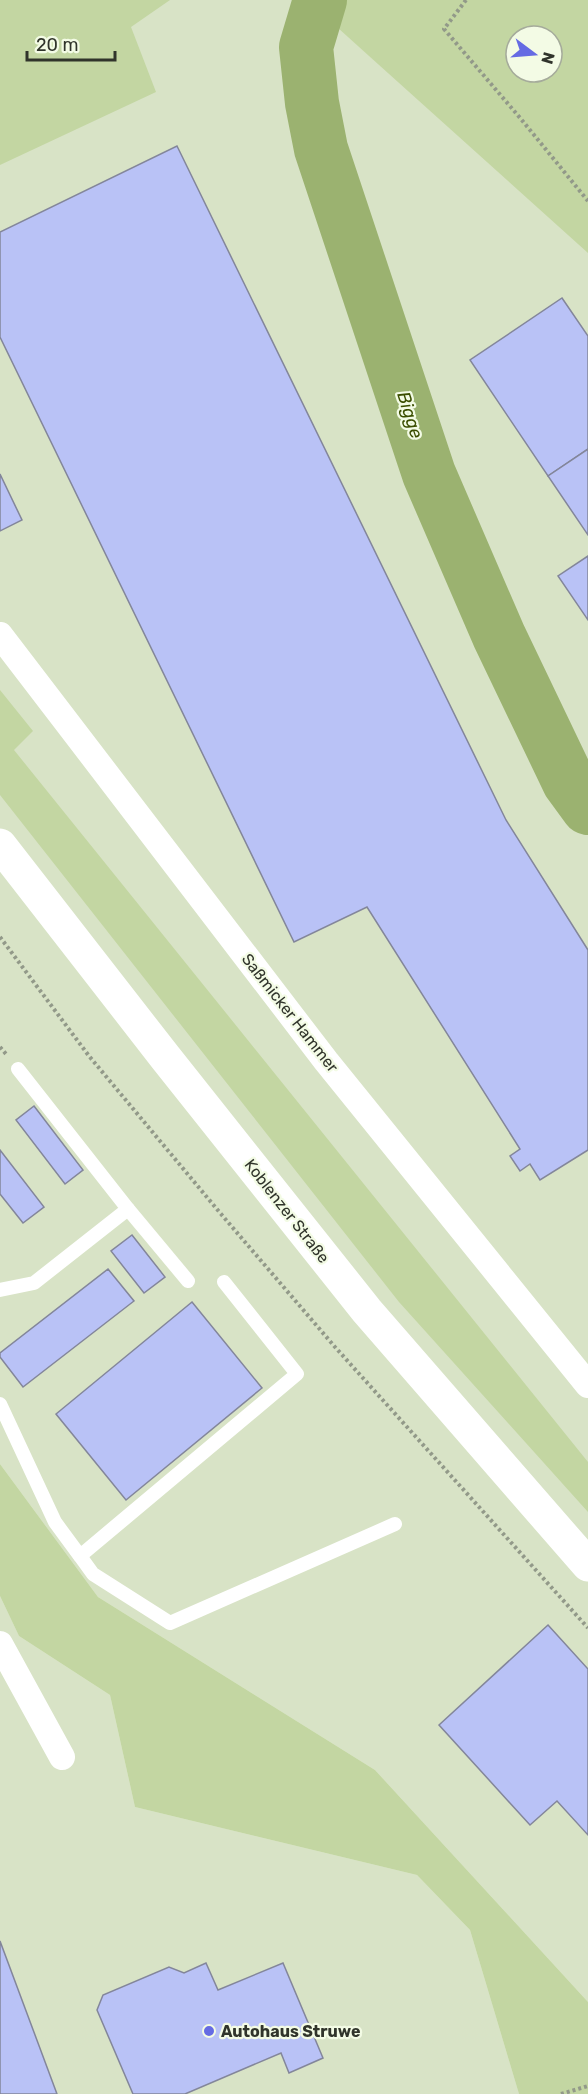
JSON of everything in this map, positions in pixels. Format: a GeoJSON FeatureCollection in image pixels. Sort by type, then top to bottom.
{"type":"FeatureCollection","features":[{"type":"Feature","properties":{"kind":"main road","name":"Koblenzer Straße"},"geometry":{"type":"LineString","coordinates":[[0,845],[367,1311],[588,1565]]}},
{"type":"Feature","properties":{"kind":"street","name":"Saßmicker Hammer"},"geometry":{"type":"LineString","coordinates":[[0,635],[326,1060],[588,1385]]}},
{"type":"Feature","properties":{"kind":"street"},"geometry":{"type":"LineString","coordinates":[[0,1644],[62,1757]]}},
{"type":"Feature","properties":{"kind":"lane"},"geometry":{"type":"LineString","coordinates":[[18,1069],[188,1281]]}},
{"type":"Feature","properties":{"kind":"lane"},"geometry":{"type":"LineString","coordinates":[[0,1290],[34,1283],[128,1209]]}},
{"type":"Feature","properties":{"kind":"lane"},"geometry":{"type":"LineString","coordinates":[[80,1556],[297,1374],[224,1282]]}},
{"type":"Feature","properties":{"kind":"lane"},"geometry":{"type":"LineString","coordinates":[[0,1404],[54,1522],[93,1574],[170,1623],[395,1524]]}},
{"type":"Feature","properties":{"kind":"path"},"geometry":{"type":"LineString","coordinates":[[466,0],[444,29],[588,201]]}},
{"type":"Feature","properties":{"kind":"path"},"geometry":{"type":"LineString","coordinates":[[0,938],[89,1056],[221,1214],[335,1347],[588,1628]]}},
{"type":"Feature","properties":{"kind":"path"},"geometry":{"type":"LineString","coordinates":[[561,2094],[588,2086]]}},
{"type":"Feature","properties":{"kind":"shaded area"},"geometry":{"type":"Polygon","coordinates":[[[0,0],[346,0],[339,29],[588,248],[588,2002],[375,1770],[98,1597],[0,1464],[0,0]]]}},
{"type":"Feature","properties":{"kind":"shaded area"},"geometry":{"type":"Polygon","coordinates":[[[0,1596],[19,1636],[110,1695],[135,1807],[417,1875],[470,1930],[519,2094],[0,2094],[0,1596]]]}},
{"type":"Feature","properties":{"kind":"green space"},"geometry":{"type":"Polygon","coordinates":[[[0,0],[170,0],[131,27],[156,92],[0,165],[0,0]]]}},
{"type":"Feature","properties":{"kind":"green space"},"geometry":{"type":"Polygon","coordinates":[[[346,0],[588,0],[588,253],[339,29],[346,0]]]}},
{"type":"Feature","properties":{"kind":"green space"},"geometry":{"type":"Polygon","coordinates":[[[0,690],[33,731],[14,750],[588,1462],[588,1512],[399,1302],[0,795],[0,690]]]}},
{"type":"Feature","properties":{"kind":"green space"},"geometry":{"type":"Polygon","coordinates":[[[0,1464],[98,1597],[375,1770],[588,2002],[588,2094],[519,2094],[470,1930],[417,1875],[135,1807],[110,1695],[19,1636],[0,1596],[0,1464]]]}},
{"type":"Feature","properties":{"kind":"building"},"geometry":{"type":"Polygon","coordinates":[[[177,146],[506,820],[588,950],[588,1150],[540,1180],[530,1164],[520,1171],[510,1156],[520,1149],[367,907],[294,942],[0,337],[0,232],[177,146]]]}},
{"type":"Feature","properties":{"kind":"building"},"geometry":{"type":"Polygon","coordinates":[[[562,298],[588,336],[588,449],[548,476],[470,360],[562,298]]]}},
{"type":"Feature","properties":{"kind":"building"},"geometry":{"type":"Polygon","coordinates":[[[588,449],[588,535],[548,476],[588,449]]]}},
{"type":"Feature","properties":{"kind":"building"},"geometry":{"type":"Polygon","coordinates":[[[0,474],[22,520],[0,531],[0,474]]]}},
{"type":"Feature","properties":{"kind":"building"},"geometry":{"type":"Polygon","coordinates":[[[588,556],[588,620],[558,576],[588,556]]]}},
{"type":"Feature","properties":{"kind":"building"},"geometry":{"type":"Polygon","coordinates":[[[34,1106],[83,1170],[65,1184],[16,1120],[34,1106]]]}},
{"type":"Feature","properties":{"kind":"building"},"geometry":{"type":"Polygon","coordinates":[[[0,1150],[44,1207],[23,1223],[0,1194],[0,1150]]]}},
{"type":"Feature","properties":{"kind":"building"},"geometry":{"type":"Polygon","coordinates":[[[132,1235],[165,1277],[144,1293],[111,1251],[132,1235]]]}},
{"type":"Feature","properties":{"kind":"building"},"geometry":{"type":"Polygon","coordinates":[[[108,1269],[134,1301],[23,1387],[0,1357],[0,1353],[108,1269]]]}},
{"type":"Feature","properties":{"kind":"building"},"geometry":{"type":"Polygon","coordinates":[[[192,1302],[262,1388],[126,1500],[56,1414],[192,1302]]]}},
{"type":"Feature","properties":{"kind":"building"},"geometry":{"type":"Polygon","coordinates":[[[548,1625],[588,1669],[588,1835],[557,1801],[530,1825],[439,1725],[548,1625]]]}},
{"type":"Feature","properties":{"kind":"building"},"geometry":{"type":"Polygon","coordinates":[[[0,1941],[57,2094],[0,2094],[0,1941]]]}},
{"type":"Feature","properties":{"kind":"building","name":"Autohaus Struwe"},"geometry":{"type":"Polygon","coordinates":[[[206,1963],[218,1990],[283,1963],[323,2058],[289,2073],[281,2053],[185,2094],[133,2094],[97,2010],[103,1995],[169,1967],[184,1973],[206,1963]]]}},
{"type":"Feature","properties":{"kind":"waterway","name":"Bigge"},"geometry":{"type":"LineString","coordinates":[[320,0],[306,47],[312,103],[321,149],[429,474],[499,636],[569,782],[588,808]]}},
{"type":"Feature","properties":{"kind":"place","name":"Autohaus Struwe"},"geometry":{"type":"Point","coordinates":[209,2031]}}]}
